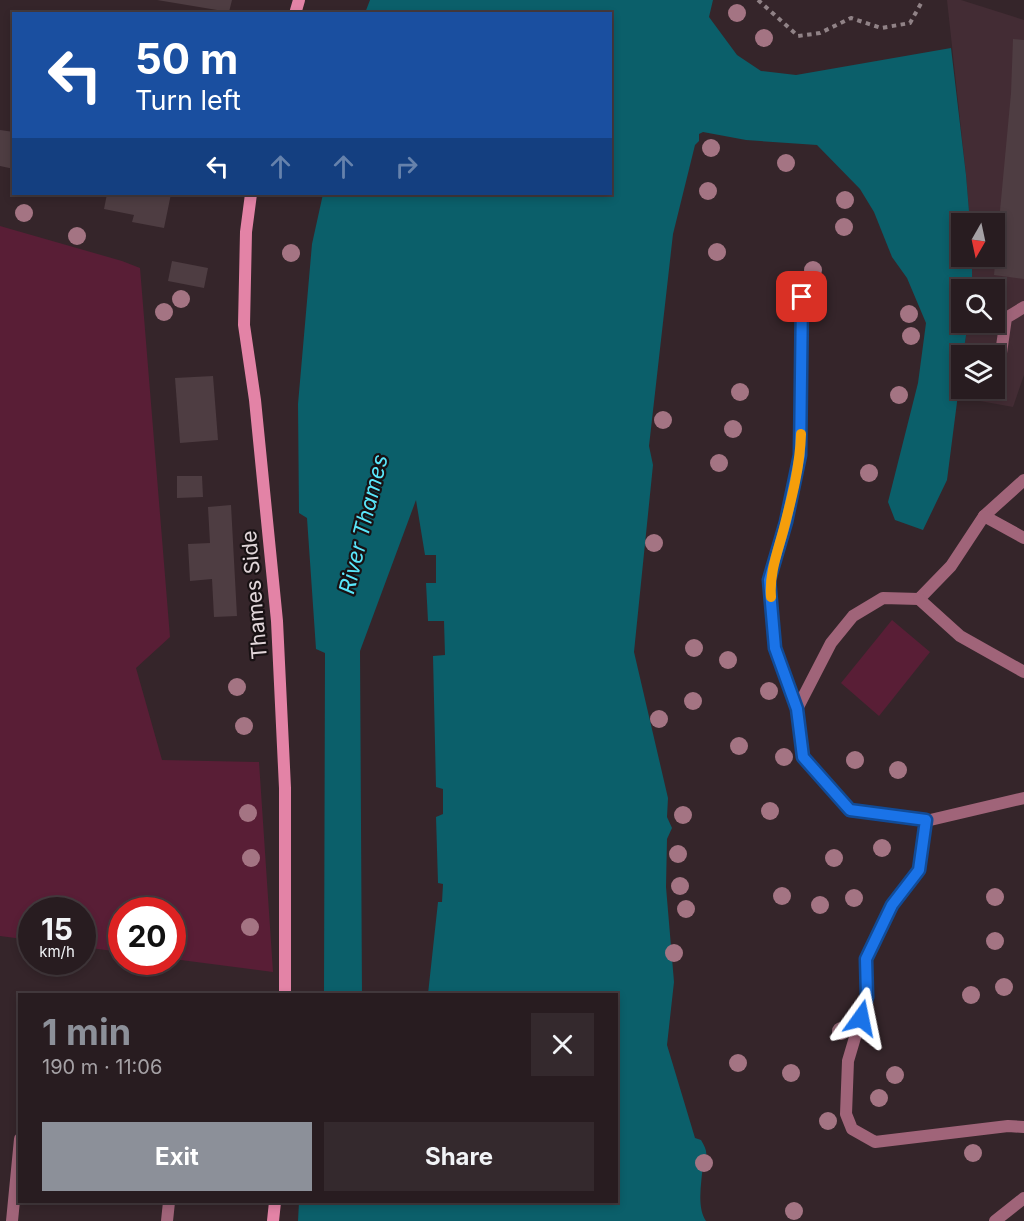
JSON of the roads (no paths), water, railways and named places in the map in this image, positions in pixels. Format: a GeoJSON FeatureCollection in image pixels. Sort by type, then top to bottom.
{"type":"FeatureCollection","features":[{"type":"Feature","properties":{"kind":"street","name":"Thames Side"},"geometry":{"type":"LineString","coordinates":[[251,195],[246,232],[244,325],[255,400],[277,621],[285,788],[285,993]]}},
{"type":"Feature","properties":{"kind":"street"},"geometry":{"type":"LineString","coordinates":[[802,297],[800,455],[786,522],[769,580],[775,648],[797,709],[803,757],[850,810],[926,820],[1024,798]]}},
{"type":"Feature","properties":{"kind":"street"},"geometry":{"type":"LineString","coordinates":[[1002,345],[1006,318],[1024,308]]}},
{"type":"Feature","properties":{"kind":"street"},"geometry":{"type":"LineString","coordinates":[[919,599],[951,566],[984,516],[1024,480]]}},
{"type":"Feature","properties":{"kind":"street"},"geometry":{"type":"LineString","coordinates":[[984,516],[1024,538]]}},
{"type":"Feature","properties":{"kind":"street"},"geometry":{"type":"LineString","coordinates":[[797,709],[831,643],[853,616],[883,598],[919,599],[960,636],[1024,672]]}},
{"type":"Feature","properties":{"kind":"street"},"geometry":{"type":"LineString","coordinates":[[926,820],[919,870],[892,905],[866,959],[867,997],[848,1061],[846,1114],[852,1130],[874,1142],[1008,1126],[1024,1127]]}},
{"type":"Feature","properties":{"kind":"street"},"geometry":{"type":"LineString","coordinates":[[12,1221],[18,1160]]}},
{"type":"Feature","properties":{"kind":"street"},"geometry":{"type":"LineString","coordinates":[[995,1221],[1024,1198]]}},
{"type":"Feature","properties":{"kind":"street"},"geometry":{"type":"LineString","coordinates":[[167,1221],[169,1203]]}},
{"type":"Feature","properties":{"kind":"street"},"geometry":{"type":"LineString","coordinates":[[273,1221],[275,1203]]}},
{"type":"Feature","properties":{"kind":"water","name":"River Thames"},"geometry":{"type":"Polygon","coordinates":[[[370,0],[713,0],[709,17],[737,55],[761,71],[796,75],[951,48],[969,213],[951,213],[951,267],[972,267],[972,279],[951,279],[951,333],[966,333],[965,345],[951,345],[951,399],[957,399],[947,480],[923,530],[895,520],[888,502],[918,383],[926,323],[907,278],[892,257],[874,212],[860,189],[817,145],[746,140],[703,132],[699,134],[673,234],[649,446],[653,465],[634,652],[668,798],[667,817],[672,828],[667,839],[666,887],[674,982],[667,1045],[695,1138],[701,1140],[706,1152],[700,1193],[701,1208],[706,1221],[298,1221],[299,1203],[618,1203],[618,993],[428,993],[438,902],[442,902],[443,884],[438,883],[436,817],[443,814],[443,789],[436,787],[433,656],[445,655],[444,621],[428,621],[426,583],[436,583],[436,555],[425,555],[416,500],[360,651],[362,993],[324,993],[325,653],[316,649],[307,518],[299,513],[298,404],[312,244],[323,195],[612,195],[612,12],[365,12],[370,0]]]}}]}
